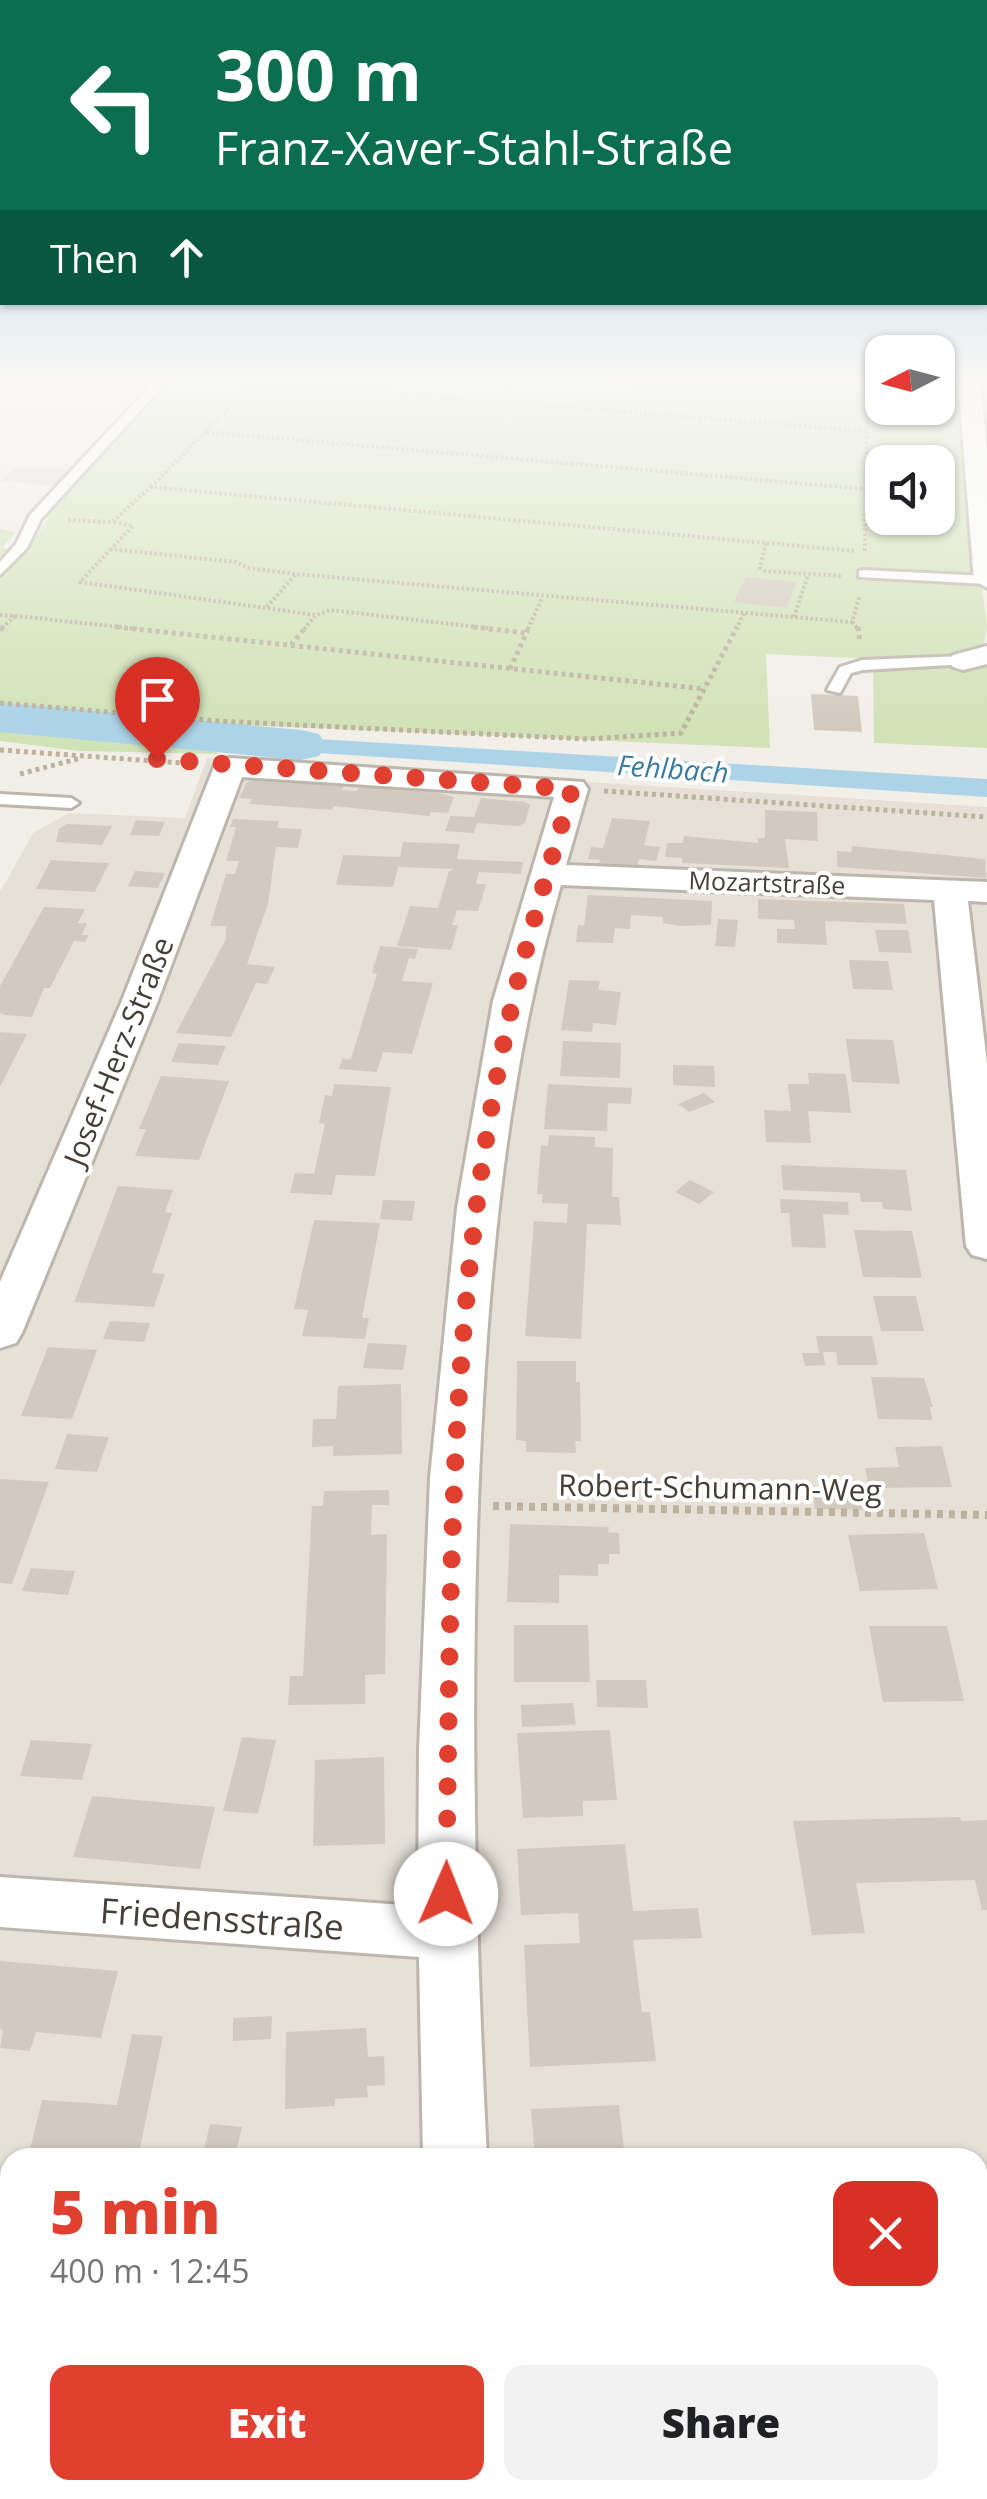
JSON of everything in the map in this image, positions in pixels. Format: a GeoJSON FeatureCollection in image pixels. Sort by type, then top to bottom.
{"type":"FeatureCollection","features":[{"type":"Feature","properties":{"kind":"street"},"geometry":{"type":"LineString","coordinates":[[979,497],[987,580]]}},
{"type":"Feature","properties":{"kind":"street"},"geometry":{"type":"LineString","coordinates":[[230,767],[572,789],[524,947],[498,1071],[462,1330],[452,1505],[445,1934],[455,2148]]}},
{"type":"Feature","properties":{"kind":"street","name":"Josef-Herz-Straße"},"geometry":{"type":"LineString","coordinates":[[0,1333],[139,1003],[230,767]]}},
{"type":"Feature","properties":{"kind":"street","name":"Mozartstraße"},"geometry":{"type":"LineString","coordinates":[[548,874],[969,891]]}},
{"type":"Feature","properties":{"kind":"street"},"geometry":{"type":"LineString","coordinates":[[969,891],[987,1246]]}},
{"type":"Feature","properties":{"kind":"street","name":"Friedensstraße"},"geometry":{"type":"LineString","coordinates":[[0,1902],[445,1934]]}},
{"type":"Feature","properties":{"kind":"lane"},"geometry":{"type":"LineString","coordinates":[[0,572],[32,530],[36,518],[56,497]]}},
{"type":"Feature","properties":{"kind":"lane"},"geometry":{"type":"LineString","coordinates":[[864,576],[987,580]]}},
{"type":"Feature","properties":{"kind":"lane"},"geometry":{"type":"LineString","coordinates":[[835,690],[845,670],[862,665],[975,658]]}},
{"type":"Feature","properties":{"kind":"lane"},"geometry":{"type":"LineString","coordinates":[[0,800],[71,804]]}},
{"type":"Feature","properties":{"kind":"path"},"geometry":{"type":"LineString","coordinates":[[112,522],[140,497]]}},
{"type":"Feature","properties":{"kind":"path"},"geometry":{"type":"LineString","coordinates":[[257,497],[865,552]]}},
{"type":"Feature","properties":{"kind":"path"},"geometry":{"type":"LineString","coordinates":[[36,518],[133,526],[80,582],[316,615],[330,610],[528,633]]}},
{"type":"Feature","properties":{"kind":"path"},"geometry":{"type":"LineString","coordinates":[[510,670],[542,598],[550,593],[852,622],[864,576],[865,535]]}},
{"type":"Feature","properties":{"kind":"path"},"geometry":{"type":"LineString","coordinates":[[766,543],[760,568],[808,575],[864,576]]}},
{"type":"Feature","properties":{"kind":"path"},"geometry":{"type":"LineString","coordinates":[[111,549],[236,562],[248,568],[295,574],[542,598]]}},
{"type":"Feature","properties":{"kind":"path"},"geometry":{"type":"LineString","coordinates":[[266,608],[295,574]]}},
{"type":"Feature","properties":{"kind":"path"},"geometry":{"type":"LineString","coordinates":[[794,616],[808,575]]}},
{"type":"Feature","properties":{"kind":"path"},"geometry":{"type":"LineString","coordinates":[[792,595],[801,596]]}},
{"type":"Feature","properties":{"kind":"path"},"geometry":{"type":"LineString","coordinates":[[0,703],[258,724],[586,740],[681,733],[746,612]]}},
{"type":"Feature","properties":{"kind":"path"},"geometry":{"type":"LineString","coordinates":[[0,615],[705,689]]}},
{"type":"Feature","properties":{"kind":"path"},"geometry":{"type":"LineString","coordinates":[[290,646],[316,615]]}},
{"type":"Feature","properties":{"kind":"path"},"geometry":{"type":"LineString","coordinates":[[0,630],[14,616]]}},
{"type":"Feature","properties":{"kind":"path"},"geometry":{"type":"LineString","coordinates":[[254,731],[258,724]]}},
{"type":"Feature","properties":{"kind":"path"},"geometry":{"type":"LineString","coordinates":[[0,750],[230,767]]}},
{"type":"Feature","properties":{"kind":"path"},"geometry":{"type":"LineString","coordinates":[[16,774],[88,756]]}},
{"type":"Feature","properties":{"kind":"path"},"geometry":{"type":"LineString","coordinates":[[572,789],[987,817]]}},
{"type":"Feature","properties":{"kind":"path","name":"Robert-Schumann-Weg"},"geometry":{"type":"LineString","coordinates":[[452,1505],[987,1515]]}},
{"type":"Feature","properties":{"kind":"shaded area"},"geometry":{"type":"Polygon","coordinates":[[[207,758],[987,807],[987,2148],[0,2148],[0,892],[34,832],[69,813],[185,818],[207,758]]]}},
{"type":"Feature","properties":{"kind":"green space"},"geometry":{"type":"Polygon","coordinates":[[[62,497],[865,497],[865,535],[955,535],[955,497],[972,497],[987,627],[983,649],[987,653],[987,748],[874,743],[873,659],[766,654],[770,748],[177,722],[195,730],[218,754],[79,751],[0,741],[0,529],[16,532],[2,548],[26,551],[48,519],[46,514],[62,497]]]}},
{"type":"Feature","properties":{"kind":"water"},"geometry":{"type":"Polygon","coordinates":[[[201,732],[987,779],[987,797],[214,746],[201,732]]]}},
{"type":"Feature","properties":{"kind":"building"},"geometry":{"type":"Polygon","coordinates":[[[746,577],[797,582],[786,608],[734,602],[746,577]]]}},
{"type":"Feature","properties":{"kind":"building"},"geometry":{"type":"Polygon","coordinates":[[[811,694],[858,696],[862,732],[814,730],[811,694]]]}},
{"type":"Feature","properties":{"kind":"building"},"geometry":{"type":"Polygon","coordinates":[[[262,780],[454,797],[448,813],[431,812],[429,816],[334,806],[332,810],[249,804],[252,799],[239,798],[247,782],[262,780]]]}},
{"type":"Feature","properties":{"kind":"building"},"geometry":{"type":"Polygon","coordinates":[[[481,798],[525,802],[530,805],[525,823],[477,823],[474,833],[445,831],[450,816],[474,817],[481,798]]]}},
{"type":"Feature","properties":{"kind":"building"},"geometry":{"type":"Polygon","coordinates":[[[765,810],[817,812],[818,841],[785,839],[789,868],[682,863],[682,858],[665,857],[667,843],[683,843],[684,836],[758,843],[758,838],[765,838],[765,810]]]}},
{"type":"Feature","properties":{"kind":"building"},"geometry":{"type":"Polygon","coordinates":[[[612,818],[650,821],[644,845],[660,847],[656,861],[639,859],[635,873],[597,869],[600,860],[588,859],[591,847],[603,848],[612,818]]]}},
{"type":"Feature","properties":{"kind":"building"},"geometry":{"type":"Polygon","coordinates":[[[233,819],[279,821],[277,828],[302,829],[298,848],[276,847],[268,904],[247,964],[275,967],[267,984],[256,983],[231,1037],[176,1033],[226,939],[226,926],[210,926],[226,874],[235,874],[239,861],[226,861],[236,827],[230,827],[233,819]]]}},
{"type":"Feature","properties":{"kind":"building"},"geometry":{"type":"Polygon","coordinates":[[[136,820],[165,822],[159,836],[130,835],[136,820]]]}},
{"type":"Feature","properties":{"kind":"building"},"geometry":{"type":"Polygon","coordinates":[[[67,824],[112,826],[102,845],[56,842],[59,829],[67,824]]]}},
{"type":"Feature","properties":{"kind":"building"},"geometry":{"type":"Polygon","coordinates":[[[403,842],[460,844],[457,859],[523,862],[521,874],[479,872],[476,884],[486,884],[478,911],[457,910],[452,925],[458,925],[451,950],[397,946],[410,906],[438,908],[449,871],[455,869],[398,867],[393,887],[336,885],[343,855],[400,857],[403,842]]]}},
{"type":"Feature","properties":{"kind":"building"},"geometry":{"type":"Polygon","coordinates":[[[852,846],[985,859],[986,878],[837,867],[837,851],[851,852],[852,846]]]}},
{"type":"Feature","properties":{"kind":"building"},"geometry":{"type":"Polygon","coordinates":[[[51,860],[109,863],[95,892],[36,889],[51,860]]]}},
{"type":"Feature","properties":{"kind":"building"},"geometry":{"type":"Polygon","coordinates":[[[135,871],[165,873],[158,888],[128,886],[135,871]]]}},
{"type":"Feature","properties":{"kind":"building"},"geometry":{"type":"Polygon","coordinates":[[[588,895],[712,901],[711,925],[680,926],[663,923],[663,917],[631,915],[630,929],[615,928],[613,943],[576,942],[578,925],[584,926],[588,895]]]}},
{"type":"Feature","properties":{"kind":"building"},"geometry":{"type":"Polygon","coordinates":[[[758,899],[904,904],[907,924],[825,921],[827,945],[777,943],[777,929],[795,929],[794,920],[758,919],[758,899]]]}},
{"type":"Feature","properties":{"kind":"building"},"geometry":{"type":"Polygon","coordinates":[[[44,907],[85,909],[78,923],[87,923],[82,935],[89,935],[85,942],[74,941],[50,988],[44,988],[32,1017],[5,1015],[0,1013],[0,986],[44,907]]]}},
{"type":"Feature","properties":{"kind":"building"},"geometry":{"type":"Polygon","coordinates":[[[718,919],[738,920],[735,947],[715,946],[718,919]]]}},
{"type":"Feature","properties":{"kind":"building"},"geometry":{"type":"Polygon","coordinates":[[[875,930],[908,930],[912,953],[879,952],[875,930]]]}},
{"type":"Feature","properties":{"kind":"building"},"geometry":{"type":"Polygon","coordinates":[[[380,946],[418,949],[415,959],[409,958],[402,981],[433,983],[412,1054],[383,1052],[377,1072],[339,1069],[342,1059],[351,1059],[377,974],[372,973],[380,946]]]}},
{"type":"Feature","properties":{"kind":"building"},"geometry":{"type":"Polygon","coordinates":[[[849,960],[888,961],[893,990],[853,989],[849,960]]]}},
{"type":"Feature","properties":{"kind":"building"},"geometry":{"type":"Polygon","coordinates":[[[569,980],[600,981],[598,990],[621,992],[616,1025],[593,1023],[592,1032],[561,1030],[569,980]]]}},
{"type":"Feature","properties":{"kind":"building"},"geometry":{"type":"Polygon","coordinates":[[[0,1032],[27,1034],[0,1087],[0,1032]]]}},
{"type":"Feature","properties":{"kind":"building"},"geometry":{"type":"Polygon","coordinates":[[[846,1039],[893,1040],[900,1084],[852,1082],[846,1039]]]}},
{"type":"Feature","properties":{"kind":"building"},"geometry":{"type":"Polygon","coordinates":[[[563,1041],[621,1043],[620,1078],[560,1076],[563,1041]]]}},
{"type":"Feature","properties":{"kind":"building"},"geometry":{"type":"Polygon","coordinates":[[[179,1043],[226,1046],[218,1065],[171,1062],[179,1043]]]}},
{"type":"Feature","properties":{"kind":"building"},"geometry":{"type":"Polygon","coordinates":[[[673,1065],[714,1066],[715,1087],[673,1085],[673,1065]]]}},
{"type":"Feature","properties":{"kind":"building"},"geometry":{"type":"Polygon","coordinates":[[[808,1073],[846,1074],[851,1113],[808,1111],[811,1143],[766,1142],[764,1110],[791,1111],[788,1084],[809,1084],[808,1073]]]}},
{"type":"Feature","properties":{"kind":"building"},"geometry":{"type":"Polygon","coordinates":[[[161,1076],[229,1081],[199,1160],[135,1156],[146,1129],[139,1129],[161,1076]]]}},
{"type":"Feature","properties":{"kind":"building"},"geometry":{"type":"Polygon","coordinates":[[[334,1084],[391,1087],[375,1176],[336,1175],[332,1195],[290,1193],[295,1173],[314,1174],[325,1124],[319,1123],[325,1095],[332,1096],[334,1084]]]}},
{"type":"Feature","properties":{"kind":"building"},"geometry":{"type":"Polygon","coordinates":[[[548,1084],[632,1088],[631,1104],[608,1103],[607,1131],[544,1129],[548,1084]]]}},
{"type":"Feature","properties":{"kind":"building"},"geometry":{"type":"Polygon","coordinates":[[[704,1093],[715,1102],[689,1112],[678,1104],[704,1093]]]}},
{"type":"Feature","properties":{"kind":"building"},"geometry":{"type":"Polygon","coordinates":[[[549,1135],[595,1137],[595,1147],[613,1148],[612,1197],[619,1197],[621,1225],[587,1224],[581,1339],[525,1336],[534,1221],[567,1223],[568,1204],[542,1203],[543,1194],[537,1194],[541,1145],[548,1146],[549,1135]]]}},
{"type":"Feature","properties":{"kind":"building"},"geometry":{"type":"Polygon","coordinates":[[[781,1165],[906,1170],[912,1211],[883,1209],[882,1202],[861,1202],[860,1193],[783,1190],[781,1165]]]}},
{"type":"Feature","properties":{"kind":"building"},"geometry":{"type":"Polygon","coordinates":[[[690,1180],[714,1192],[699,1204],[675,1192],[690,1180]]]}},
{"type":"Feature","properties":{"kind":"building"},"geometry":{"type":"Polygon","coordinates":[[[118,1186],[173,1190],[165,1212],[172,1213],[152,1273],[165,1274],[154,1307],[74,1302],[118,1186]]]}},
{"type":"Feature","properties":{"kind":"building"},"geometry":{"type":"Polygon","coordinates":[[[780,1199],[848,1202],[849,1215],[823,1214],[826,1248],[792,1247],[789,1213],[781,1213],[780,1199]]]}},
{"type":"Feature","properties":{"kind":"building"},"geometry":{"type":"Polygon","coordinates":[[[383,1200],[415,1201],[412,1221],[380,1219],[383,1200]]]}},
{"type":"Feature","properties":{"kind":"building"},"geometry":{"type":"Polygon","coordinates":[[[314,1220],[380,1223],[362,1318],[369,1318],[365,1339],[302,1336],[308,1310],[294,1309],[314,1220]]]}},
{"type":"Feature","properties":{"kind":"building"},"geometry":{"type":"Polygon","coordinates":[[[854,1230],[912,1231],[922,1278],[863,1277],[854,1230]]]}},
{"type":"Feature","properties":{"kind":"building"},"geometry":{"type":"Polygon","coordinates":[[[873,1296],[916,1296],[924,1331],[881,1331],[873,1296]]]}},
{"type":"Feature","properties":{"kind":"building"},"geometry":{"type":"Polygon","coordinates":[[[110,1321],[150,1323],[144,1342],[103,1339],[110,1321]]]}},
{"type":"Feature","properties":{"kind":"building"},"geometry":{"type":"Polygon","coordinates":[[[816,1336],[872,1336],[878,1365],[838,1365],[836,1352],[823,1352],[825,1365],[805,1366],[802,1353],[819,1353],[816,1336]]]}},
{"type":"Feature","properties":{"kind":"building"},"geometry":{"type":"Polygon","coordinates":[[[368,1343],[407,1345],[403,1370],[363,1368],[368,1343]]]}},
{"type":"Feature","properties":{"kind":"building"},"geometry":{"type":"Polygon","coordinates":[[[48,1347],[97,1350],[72,1419],[21,1416],[48,1347]]]}},
{"type":"Feature","properties":{"kind":"building"},"geometry":{"type":"Polygon","coordinates":[[[517,1361],[576,1361],[581,1441],[575,1441],[576,1453],[526,1452],[526,1441],[516,1440],[517,1361]]]}},
{"type":"Feature","properties":{"kind":"building"},"geometry":{"type":"Polygon","coordinates":[[[871,1377],[924,1378],[933,1407],[932,1420],[878,1419],[871,1377]]]}},
{"type":"Feature","properties":{"kind":"building"},"geometry":{"type":"Polygon","coordinates":[[[401,1384],[402,1454],[333,1456],[333,1446],[312,1447],[313,1419],[336,1419],[338,1386],[401,1384]]]}},
{"type":"Feature","properties":{"kind":"building"},"geometry":{"type":"Polygon","coordinates":[[[67,1434],[109,1437],[97,1472],[55,1469],[67,1434]]]}},
{"type":"Feature","properties":{"kind":"building"},"geometry":{"type":"Polygon","coordinates":[[[942,1446],[952,1487],[869,1488],[865,1468],[899,1467],[895,1447],[942,1446]]]}},
{"type":"Feature","properties":{"kind":"building"},"geometry":{"type":"Polygon","coordinates":[[[0,1479],[49,1482],[12,1584],[0,1583],[0,1479]]]}},
{"type":"Feature","properties":{"kind":"building"},"geometry":{"type":"Polygon","coordinates":[[[389,1490],[389,1505],[372,1505],[371,1535],[387,1534],[385,1674],[365,1675],[365,1704],[288,1705],[290,1676],[303,1676],[312,1506],[323,1506],[324,1491],[389,1490]]]}},
{"type":"Feature","properties":{"kind":"building"},"geometry":{"type":"Polygon","coordinates":[[[813,1493],[878,1494],[881,1510],[815,1509],[813,1493]]]}},
{"type":"Feature","properties":{"kind":"building"},"geometry":{"type":"Polygon","coordinates":[[[510,1524],[609,1527],[608,1532],[619,1533],[620,1554],[609,1554],[609,1564],[598,1564],[598,1576],[559,1575],[559,1603],[507,1602],[510,1524]]]}},
{"type":"Feature","properties":{"kind":"building"},"geometry":{"type":"Polygon","coordinates":[[[924,1533],[938,1589],[860,1591],[848,1535],[924,1533]]]}},
{"type":"Feature","properties":{"kind":"building"},"geometry":{"type":"Polygon","coordinates":[[[31,1568],[75,1571],[68,1595],[22,1591],[31,1568]]]}},
{"type":"Feature","properties":{"kind":"building"},"geometry":{"type":"Polygon","coordinates":[[[514,1625],[588,1625],[590,1682],[514,1682],[514,1625]]]}},
{"type":"Feature","properties":{"kind":"building"},"geometry":{"type":"Polygon","coordinates":[[[869,1626],[947,1626],[964,1701],[883,1702],[869,1626]]]}},
{"type":"Feature","properties":{"kind":"building"},"geometry":{"type":"Polygon","coordinates":[[[596,1680],[646,1680],[648,1708],[597,1707],[596,1680]]]}},
{"type":"Feature","properties":{"kind":"building"},"geometry":{"type":"Polygon","coordinates":[[[573,1703],[576,1725],[522,1727],[521,1705],[573,1703]]]}},
{"type":"Feature","properties":{"kind":"building"},"geometry":{"type":"Polygon","coordinates":[[[610,1730],[617,1800],[583,1801],[583,1816],[523,1818],[517,1733],[610,1730]]]}},
{"type":"Feature","properties":{"kind":"building"},"geometry":{"type":"Polygon","coordinates":[[[242,1737],[276,1740],[258,1814],[223,1811],[242,1737]]]}},
{"type":"Feature","properties":{"kind":"building"},"geometry":{"type":"Polygon","coordinates":[[[31,1740],[92,1744],[82,1780],[20,1776],[31,1740]]]}},
{"type":"Feature","properties":{"kind":"building"},"geometry":{"type":"Polygon","coordinates":[[[384,1757],[385,1844],[313,1846],[315,1760],[384,1757]]]}},
{"type":"Feature","properties":{"kind":"building"},"geometry":{"type":"Polygon","coordinates":[[[92,1796],[215,1807],[200,1869],[73,1857],[92,1796]]]}},
{"type":"Feature","properties":{"kind":"building"},"geometry":{"type":"Polygon","coordinates":[[[960,1817],[961,1821],[987,1820],[987,1910],[982,1910],[975,1880],[856,1883],[865,1933],[812,1935],[793,1821],[960,1817]]]}},
{"type":"Feature","properties":{"kind":"building"},"geometry":{"type":"Polygon","coordinates":[[[625,1844],[633,1911],[698,1908],[702,1938],[633,1940],[642,2012],[650,2012],[656,2061],[530,2067],[524,1945],[580,1943],[578,1913],[521,1915],[517,1849],[625,1844]]]}},
{"type":"Feature","properties":{"kind":"building"},"geometry":{"type":"Polygon","coordinates":[[[0,1961],[118,1971],[101,2038],[36,2032],[30,2051],[0,2048],[0,1961]]]}},
{"type":"Feature","properties":{"kind":"building"},"geometry":{"type":"Polygon","coordinates":[[[272,2016],[271,2039],[233,2041],[233,2018],[272,2016]]]}},
{"type":"Feature","properties":{"kind":"building"},"geometry":{"type":"Polygon","coordinates":[[[366,2028],[368,2057],[384,2056],[385,2085],[367,2086],[368,2097],[335,2099],[335,2106],[285,2109],[286,2032],[366,2028]]]}},
{"type":"Feature","properties":{"kind":"building"},"geometry":{"type":"Polygon","coordinates":[[[132,2034],[163,2036],[140,2148],[30,2148],[42,2100],[117,2105],[132,2034]]]}},
{"type":"Feature","properties":{"kind":"building"},"geometry":{"type":"Polygon","coordinates":[[[619,2105],[624,2148],[534,2148],[531,2109],[619,2105]]]}},
{"type":"Feature","properties":{"kind":"building"},"geometry":{"type":"Polygon","coordinates":[[[210,2124],[242,2127],[237,2148],[204,2148],[210,2124]]]}},
{"type":"Feature","properties":{"kind":"waterway","name":"Fehlbach"},"geometry":{"type":"LineString","coordinates":[[0,717],[301,745]]}},
{"type":"Feature","properties":{"kind":"route"},"geometry":{"type":"LineString","coordinates":[[157,759],[572,789],[524,947],[498,1071],[462,1330],[452,1505],[446,1894]]}}]}
